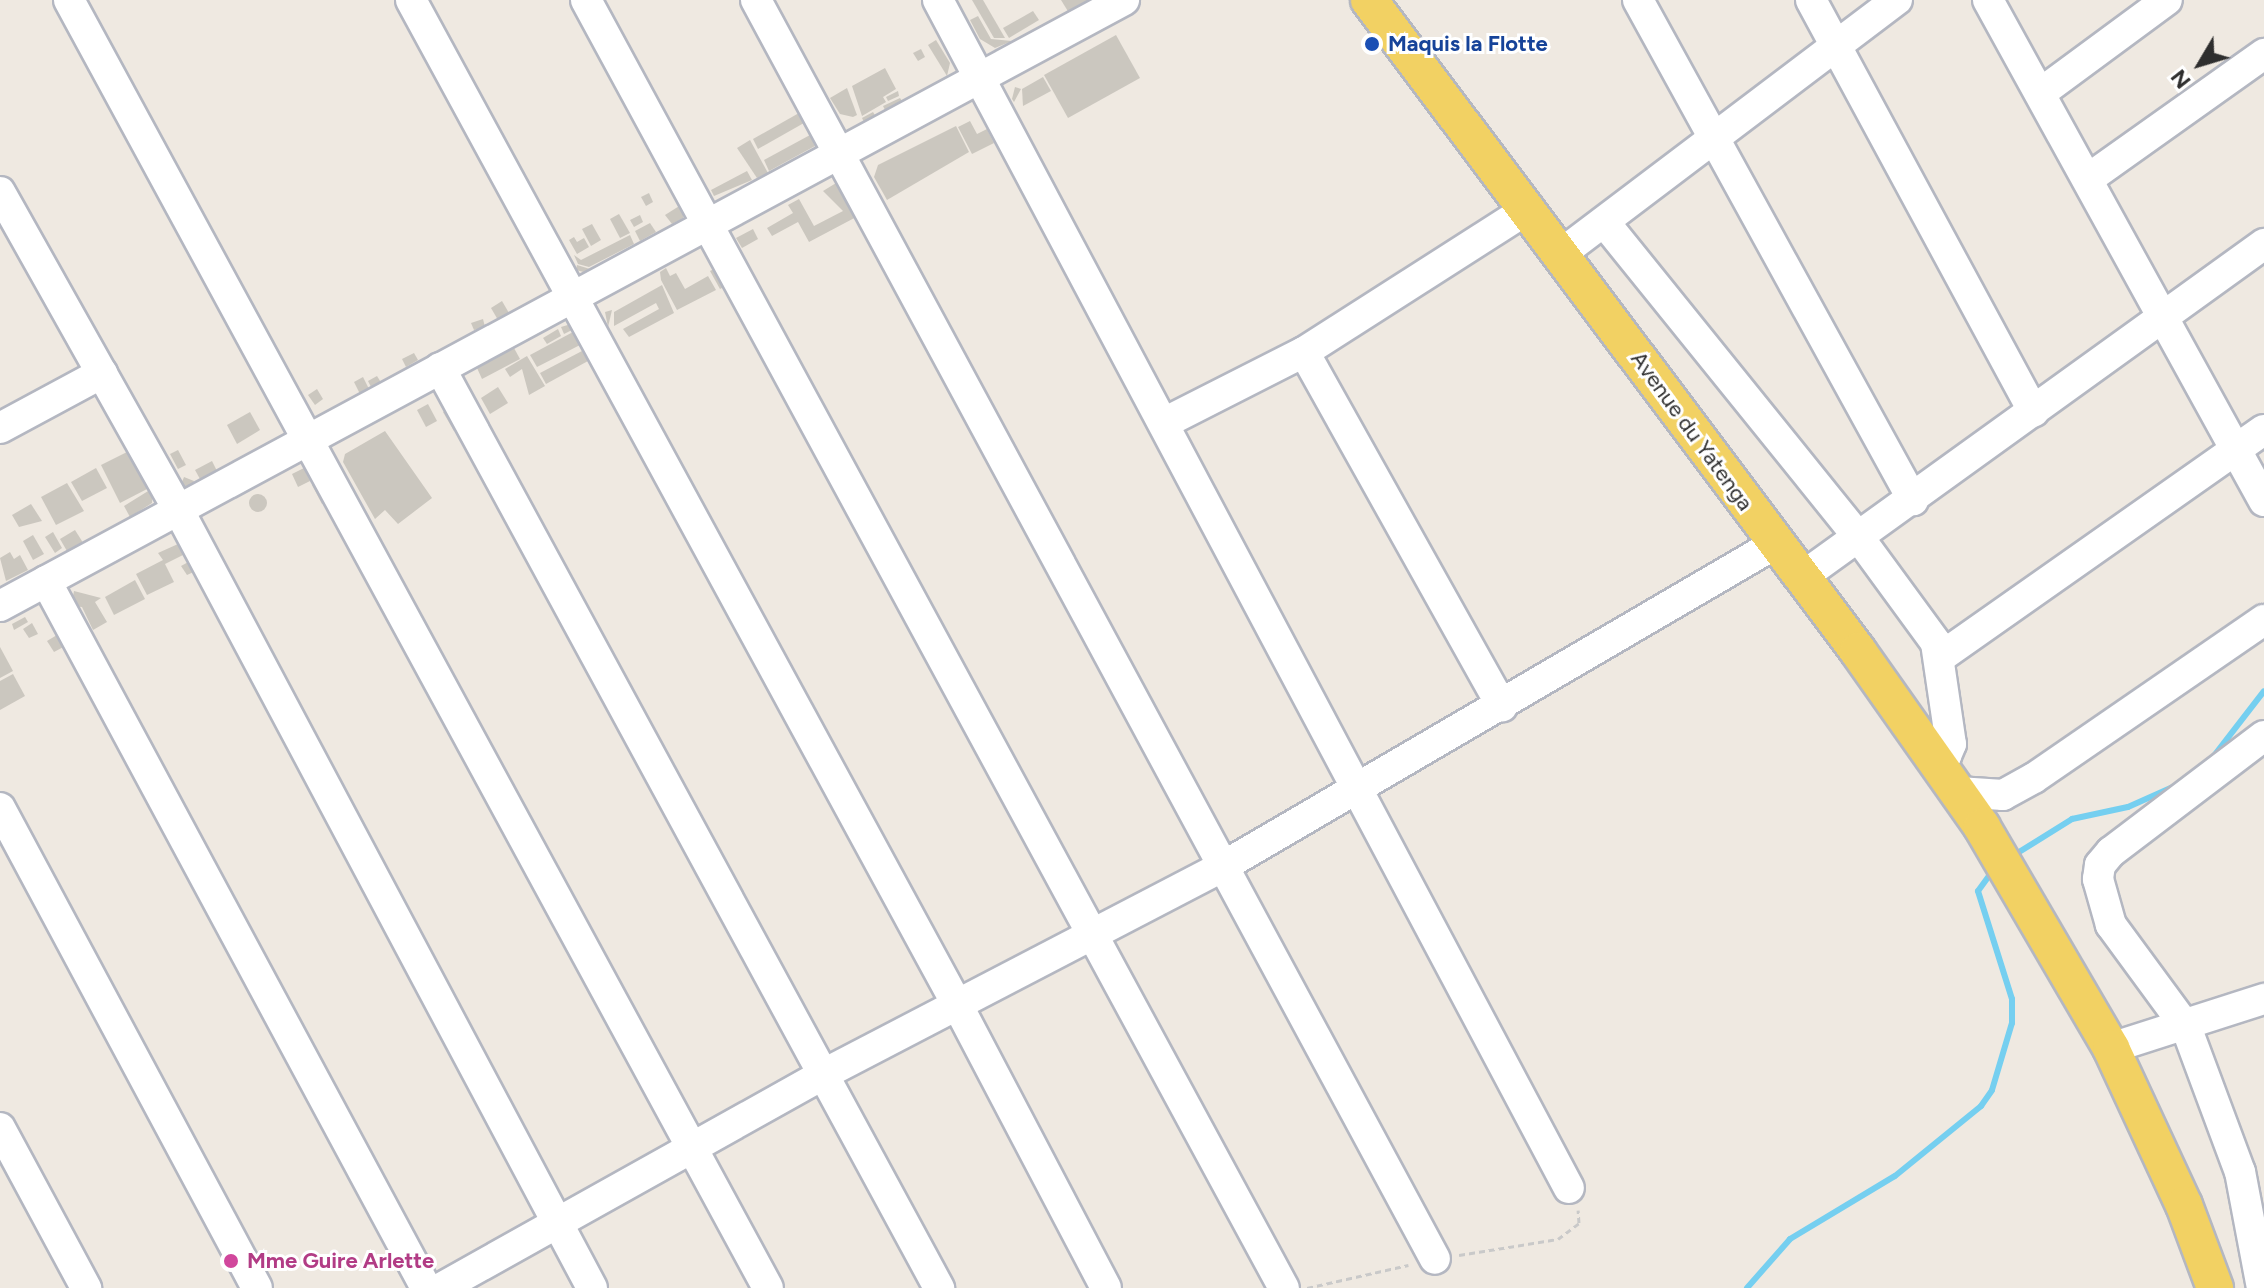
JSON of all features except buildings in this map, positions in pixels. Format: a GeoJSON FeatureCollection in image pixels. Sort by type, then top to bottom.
{"type":"FeatureCollection","features":[{"type":"Feature","properties":{"kind":"main road","name":"Avenue du Yatenga"},"geometry":{"type":"LineString","coordinates":[[1369,0],[1529,208],[1922,740],[1982,827],[2004,870],[2111,1048],[2184,1205],[2215,1288]]}},
{"type":"Feature","properties":{"kind":"street"},"geometry":{"type":"LineString","coordinates":[[69,0],[695,1148],[768,1288]]}},
{"type":"Feature","properties":{"kind":"street"},"geometry":{"type":"LineString","coordinates":[[411,0],[958,1006],[1106,1288]]}},
{"type":"Feature","properties":{"kind":"street"},"geometry":{"type":"LineString","coordinates":[[586,0],[710,223],[1284,1288]]}},
{"type":"Feature","properties":{"kind":"street"},"geometry":{"type":"LineString","coordinates":[[756,0],[1435,1259]]}},
{"type":"Feature","properties":{"kind":"street"},"geometry":{"type":"LineString","coordinates":[[938,0],[1569,1188]]}},
{"type":"Feature","properties":{"kind":"street"},"geometry":{"type":"LineString","coordinates":[[0,606],[1124,0]]}},
{"type":"Feature","properties":{"kind":"street"},"geometry":{"type":"LineString","coordinates":[[1638,0],[1913,500]]}},
{"type":"Feature","properties":{"kind":"street"},"geometry":{"type":"LineString","coordinates":[[1811,0],[2034,412]]}},
{"type":"Feature","properties":{"kind":"street"},"geometry":{"type":"LineString","coordinates":[[1562,253],[1715,141],[1897,0]]}},
{"type":"Feature","properties":{"kind":"street"},"geometry":{"type":"LineString","coordinates":[[1988,0],[2042,92],[2264,501]]}},
{"type":"Feature","properties":{"kind":"street"},"geometry":{"type":"LineString","coordinates":[[2042,92],[2167,0]]}},
{"type":"Feature","properties":{"kind":"street"},"geometry":{"type":"LineString","coordinates":[[2088,179],[2264,54]]}},
{"type":"Feature","properties":{"kind":"street"},"geometry":{"type":"LineString","coordinates":[[0,192],[178,509],[592,1288]]}},
{"type":"Feature","properties":{"kind":"street"},"geometry":{"type":"LineString","coordinates":[[1164,423],[1304,352],[1529,208]]}},
{"type":"Feature","properties":{"kind":"street"},"geometry":{"type":"LineString","coordinates":[[1605,223],[1860,539],[1942,656],[1951,744],[1946,756],[1922,740]]}},
{"type":"Feature","properties":{"kind":"street"},"geometry":{"type":"LineString","coordinates":[[1802,577],[1860,539],[2264,244]]}},
{"type":"Feature","properties":{"kind":"street"},"geometry":{"type":"LineString","coordinates":[[1304,352],[1502,706]]}},
{"type":"Feature","properties":{"kind":"street"},"geometry":{"type":"LineString","coordinates":[[440,368],[826,1073],[939,1288]]}},
{"type":"Feature","properties":{"kind":"street"},"geometry":{"type":"LineString","coordinates":[[0,428],[102,373]]}},
{"type":"Feature","properties":{"kind":"street"},"geometry":{"type":"LineString","coordinates":[[1942,656],[2264,430]]}},
{"type":"Feature","properties":{"kind":"street"},"geometry":{"type":"LineString","coordinates":[[441,1288],[557,1220],[695,1148],[826,1073],[1222,867],[1775,544]]}},
{"type":"Feature","properties":{"kind":"street"},"geometry":{"type":"LineString","coordinates":[[46,581],[426,1288]]}},
{"type":"Feature","properties":{"kind":"street"},"geometry":{"type":"LineString","coordinates":[[1958,792],[2003,795],[2034,778],[2264,620]]}},
{"type":"Feature","properties":{"kind":"street"},"geometry":{"type":"LineString","coordinates":[[2262,1288],[2252,1168],[2186,1027],[2111,925],[2100,888],[2100,865],[2264,736]]}},
{"type":"Feature","properties":{"kind":"street"},"geometry":{"type":"LineString","coordinates":[[0,808],[257,1288]]}},
{"type":"Feature","properties":{"kind":"street"},"geometry":{"type":"LineString","coordinates":[[2111,1048],[2186,1027],[2264,999]]}},
{"type":"Feature","properties":{"kind":"street"},"geometry":{"type":"LineString","coordinates":[[0,1128],[86,1288]]}},
{"type":"Feature","properties":{"kind":"waterway"},"geometry":{"type":"LineString","coordinates":[[2213,757],[2264,691]]}},
{"type":"Feature","properties":{"kind":"waterway"},"geometry":{"type":"LineString","coordinates":[[2011,857],[2072,819],[2128,807],[2175,786]]}},
{"type":"Feature","properties":{"kind":"waterway"},"geometry":{"type":"LineString","coordinates":[[1747,1288],[1790,1239],[1895,1176],[1981,1106],[1992,1090],[2012,1023],[2012,999],[1978,891],[1993,870]]}},
{"type":"Feature","properties":{"kind":"place","name":"Maquis la Flotte"},"geometry":{"type":"Point","coordinates":[1372,44]}},
{"type":"Feature","properties":{"kind":"place","name":"Mme Guire Arlette"},"geometry":{"type":"Point","coordinates":[231,1261]}}]}
